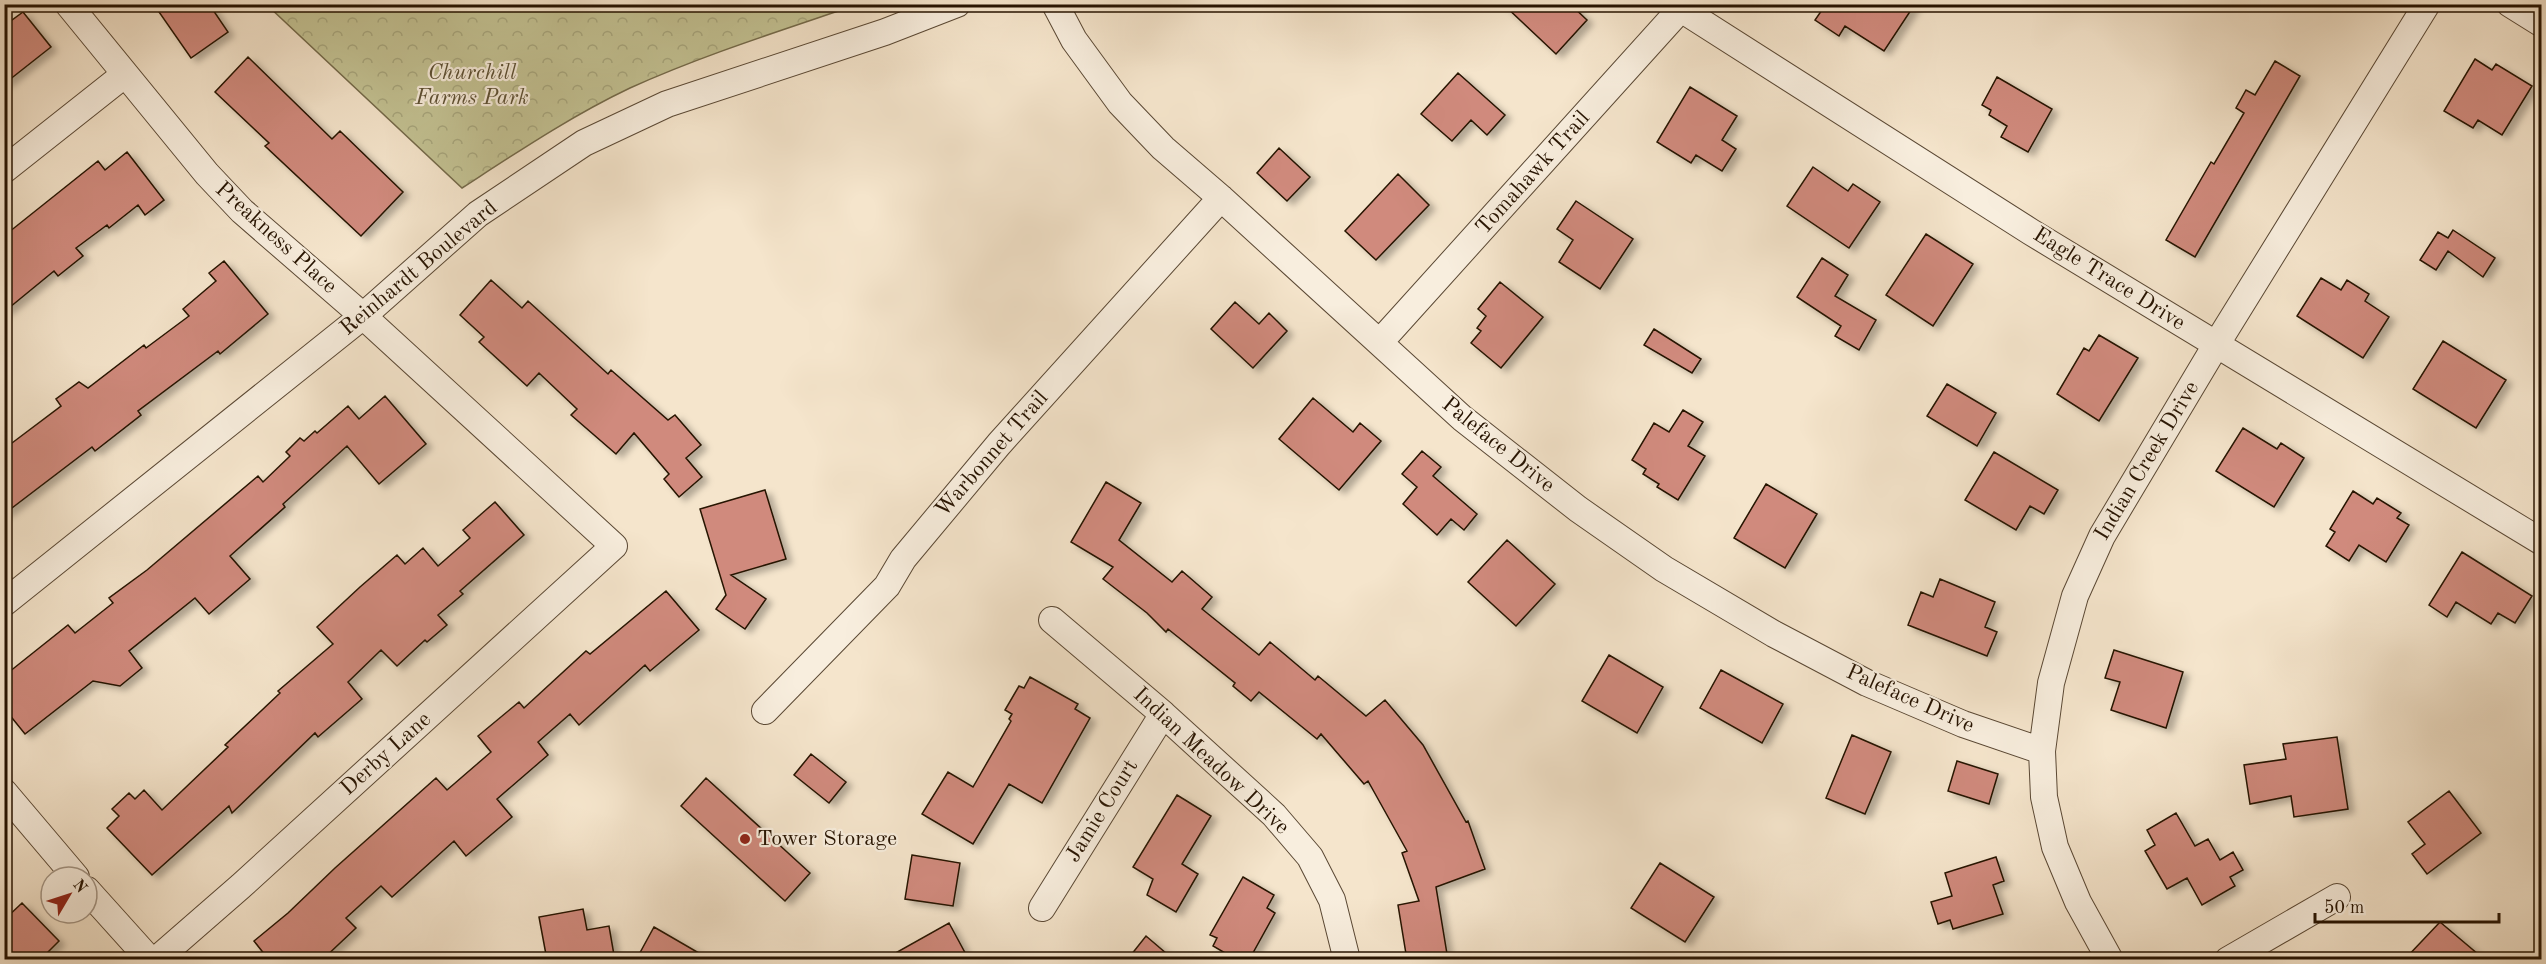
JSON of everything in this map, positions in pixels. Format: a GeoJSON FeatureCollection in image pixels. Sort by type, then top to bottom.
{"type":"FeatureCollection","features":[{"type":"Feature","properties":{"kind":"street","name":"Preakness Place"},"geometry":{"type":"LineString","coordinates":[[68,4],[207,174],[242,211],[363,316],[614,546]]}},
{"type":"Feature","properties":{"kind":"street","name":"Reinhardt Boulevard"},"geometry":{"type":"LineString","coordinates":[[4,603],[363,316],[478,214],[584,143],[667,104],[885,32],[957,4]]}},
{"type":"Feature","properties":{"kind":"street","name":"Paleface Drive"},"geometry":{"type":"LineString","coordinates":[[1055,4],[1074,40],[1120,103],[1163,148],[1462,418],[1578,509],[1664,569],[1774,634],[1868,683],[1963,724],[2042,751]]}},
{"type":"Feature","properties":{"kind":"street","name":"Indian Creek Drive"},"geometry":{"type":"LineString","coordinates":[[2110,960],[2078,902],[2055,847],[2044,797],[2042,751],[2051,683],[2061,639],[2075,596],[2092,555],[2216,345],[2427,4]]}},
{"type":"Feature","properties":{"kind":"street"},"geometry":{"type":"LineString","coordinates":[[2510,4],[2541,24]]}},
{"type":"Feature","properties":{"kind":"street","name":"Eagle Trace Drive"},"geometry":{"type":"LineString","coordinates":[[1683,7],[2031,232],[2541,542]]}},
{"type":"Feature","properties":{"kind":"street","name":"Tomahawk Trail"},"geometry":{"type":"LineString","coordinates":[[1380,342],[1683,7]]}},
{"type":"Feature","properties":{"kind":"street"},"geometry":{"type":"LineString","coordinates":[[4,170],[124,75]]}},
{"type":"Feature","properties":{"kind":"street","name":"Warbonnet Trail"},"geometry":{"type":"LineString","coordinates":[[765,711],[887,586],[903,559],[999,444],[1221,198]]}},
{"type":"Feature","properties":{"kind":"street","name":"Derby Lane"},"geometry":{"type":"LineString","coordinates":[[156,960],[614,546]]}},
{"type":"Feature","properties":{"kind":"street","name":"Indian Meadow Drive"},"geometry":{"type":"LineString","coordinates":[[1052,620],[1163,714],[1274,814],[1310,857],[1332,900],[1347,960]]}},
{"type":"Feature","properties":{"kind":"street","name":"Jamie Court"},"geometry":{"type":"LineString","coordinates":[[1042,909],[1163,714]]}},
{"type":"Feature","properties":{"kind":"street"},"geometry":{"type":"LineString","coordinates":[[4,792],[66,865]]}},
{"type":"Feature","properties":{"kind":"street"},"geometry":{"type":"LineString","coordinates":[[2228,960],[2337,897]]}},
{"type":"Feature","properties":{"kind":"street"},"geometry":{"type":"LineString","coordinates":[[99,903],[150,960]]}},
{"type":"Feature","properties":{"kind":"green space","name":"Churchill Farms Park"},"geometry":{"type":"Polygon","coordinates":[[[267,5],[856,5],[714,54],[630,88],[523,148],[462,188],[267,5]]]}},
{"type":"Feature","properties":{"kind":"building"},"geometry":{"type":"Polygon","coordinates":[[[170,4],[209,4],[228,32],[191,58],[159,12],[170,4]]]}},
{"type":"Feature","properties":{"kind":"building"},"geometry":{"type":"Polygon","coordinates":[[[1503,4],[1570,4],[1587,20],[1556,54],[1503,4]]]}},
{"type":"Feature","properties":{"kind":"building"},"geometry":{"type":"Polygon","coordinates":[[[1814,4],[1915,4],[1884,51],[1845,26],[1839,36],[1815,20],[1822,10],[1814,4]]]}},
{"type":"Feature","properties":{"kind":"building"},"geometry":{"type":"Polygon","coordinates":[[[23,12],[51,47],[4,84],[4,26],[23,12]]]}},
{"type":"Feature","properties":{"kind":"building"},"geometry":{"type":"Polygon","coordinates":[[[248,57],[332,139],[340,131],[403,192],[361,236],[265,146],[269,143],[215,92],[248,57]]]}},
{"type":"Feature","properties":{"kind":"building"},"geometry":{"type":"Polygon","coordinates":[[[2475,59],[2492,70],[2496,64],[2532,86],[2502,135],[2478,120],[2473,128],[2444,111],[2475,59]]]}},
{"type":"Feature","properties":{"kind":"building"},"geometry":{"type":"Polygon","coordinates":[[[2275,61],[2300,76],[2195,257],[2166,240],[2211,162],[2214,164],[2244,113],[2236,108],[2246,90],[2255,95],[2275,61]]]}},
{"type":"Feature","properties":{"kind":"building"},"geometry":{"type":"Polygon","coordinates":[[[1458,73],[1505,115],[1487,135],[1471,120],[1452,141],[1421,114],[1458,73]]]}},
{"type":"Feature","properties":{"kind":"building"},"geometry":{"type":"Polygon","coordinates":[[[1997,77],[2052,109],[2028,152],[2001,137],[2007,126],[1989,115],[1991,110],[1982,105],[1997,77]]]}},
{"type":"Feature","properties":{"kind":"building"},"geometry":{"type":"Polygon","coordinates":[[[1690,87],[1737,116],[1722,140],[1736,149],[1722,171],[1696,155],[1691,163],[1657,142],[1690,87]]]}},
{"type":"Feature","properties":{"kind":"building"},"geometry":{"type":"Polygon","coordinates":[[[1279,148],[1310,177],[1287,201],[1257,173],[1279,148]]]}},
{"type":"Feature","properties":{"kind":"building"},"geometry":{"type":"Polygon","coordinates":[[[127,152],[164,200],[145,215],[138,205],[109,228],[107,225],[76,248],[83,256],[58,276],[54,271],[4,312],[4,236],[98,161],[105,170],[127,152]]]}},
{"type":"Feature","properties":{"kind":"building"},"geometry":{"type":"Polygon","coordinates":[[[1813,167],[1848,191],[1853,184],[1880,202],[1849,248],[1787,206],[1813,167]]]}},
{"type":"Feature","properties":{"kind":"building"},"geometry":{"type":"Polygon","coordinates":[[[1398,174],[1429,205],[1376,260],[1345,231],[1398,174]]]}},
{"type":"Feature","properties":{"kind":"building"},"geometry":{"type":"Polygon","coordinates":[[[1576,201],[1633,239],[1600,289],[1559,262],[1573,240],[1557,229],[1576,201]]]}},
{"type":"Feature","properties":{"kind":"building"},"geometry":{"type":"Polygon","coordinates":[[[2453,230],[2495,258],[2483,277],[2448,251],[2436,270],[2420,260],[2438,232],[2448,238],[2453,230]]]}},
{"type":"Feature","properties":{"kind":"building"},"geometry":{"type":"Polygon","coordinates":[[[1926,234],[1973,264],[1933,326],[1886,295],[1926,234]]]}},
{"type":"Feature","properties":{"kind":"building"},"geometry":{"type":"Polygon","coordinates":[[[1822,258],[1848,275],[1835,296],[1876,320],[1859,350],[1835,336],[1841,326],[1797,297],[1822,258]]]}},
{"type":"Feature","properties":{"kind":"building"},"geometry":{"type":"Polygon","coordinates":[[[224,261],[268,314],[220,354],[218,351],[138,411],[141,415],[95,451],[92,447],[4,514],[4,449],[61,406],[56,399],[79,382],[88,388],[144,345],[146,348],[189,316],[183,309],[216,281],[209,273],[224,261]]]}},
{"type":"Feature","properties":{"kind":"building"},"geometry":{"type":"Polygon","coordinates":[[[2321,278],[2341,290],[2347,280],[2369,294],[2365,301],[2389,317],[2363,358],[2297,316],[2321,278]]]}},
{"type":"Feature","properties":{"kind":"building"},"geometry":{"type":"Polygon","coordinates":[[[491,280],[522,308],[528,301],[608,374],[611,370],[668,420],[675,415],[701,445],[686,458],[702,477],[679,497],[664,479],[669,474],[634,433],[616,454],[571,415],[577,409],[539,373],[527,386],[479,342],[484,337],[460,315],[491,280]]]}},
{"type":"Feature","properties":{"kind":"building"},"geometry":{"type":"Polygon","coordinates":[[[1500,282],[1543,317],[1501,368],[1471,343],[1481,331],[1477,328],[1486,316],[1478,309],[1500,282]]]}},
{"type":"Feature","properties":{"kind":"building"},"geometry":{"type":"Polygon","coordinates":[[[1235,302],[1259,324],[1269,313],[1287,331],[1253,368],[1211,329],[1235,302]]]}},
{"type":"Feature","properties":{"kind":"building"},"geometry":{"type":"Polygon","coordinates":[[[1654,329],[1701,359],[1692,373],[1644,345],[1654,329]]]}},
{"type":"Feature","properties":{"kind":"building"},"geometry":{"type":"Polygon","coordinates":[[[2099,335],[2138,358],[2099,421],[2057,394],[2084,348],[2089,351],[2099,335]]]}},
{"type":"Feature","properties":{"kind":"building"},"geometry":{"type":"Polygon","coordinates":[[[2443,341],[2506,380],[2476,428],[2413,389],[2443,341]]]}},
{"type":"Feature","properties":{"kind":"building"},"geometry":{"type":"Polygon","coordinates":[[[1947,384],[1996,413],[1977,446],[1927,416],[1947,384]]]}},
{"type":"Feature","properties":{"kind":"building"},"geometry":{"type":"Polygon","coordinates":[[[385,396],[426,444],[379,484],[347,446],[283,504],[285,507],[230,556],[250,579],[209,614],[195,598],[129,651],[142,668],[120,686],[93,681],[25,734],[4,708],[4,676],[68,625],[75,633],[113,603],[109,598],[147,570],[258,476],[263,482],[290,456],[286,452],[300,438],[304,441],[315,431],[317,433],[348,406],[359,419],[385,396]]]}},
{"type":"Feature","properties":{"kind":"building"},"geometry":{"type":"Polygon","coordinates":[[[1313,398],[1353,432],[1360,423],[1381,441],[1339,490],[1279,439],[1313,398]]]}},
{"type":"Feature","properties":{"kind":"building"},"geometry":{"type":"Polygon","coordinates":[[[1683,410],[1703,422],[1688,446],[1705,456],[1678,500],[1657,487],[1659,484],[1643,474],[1646,469],[1632,460],[1654,423],[1669,432],[1683,410]]]}},
{"type":"Feature","properties":{"kind":"building"},"geometry":{"type":"Polygon","coordinates":[[[2243,428],[2277,449],[2281,443],[2304,458],[2274,507],[2216,471],[2243,428]]]}},
{"type":"Feature","properties":{"kind":"building"},"geometry":{"type":"Polygon","coordinates":[[[1422,451],[1441,467],[1433,476],[1477,514],[1464,530],[1451,519],[1437,535],[1403,504],[1417,487],[1402,474],[1422,451]]]}},
{"type":"Feature","properties":{"kind":"building"},"geometry":{"type":"Polygon","coordinates":[[[1994,452],[2058,490],[2044,514],[2030,506],[2016,530],[1965,500],[1994,452]]]}},
{"type":"Feature","properties":{"kind":"building"},"geometry":{"type":"Polygon","coordinates":[[[1106,482],[1141,503],[1119,540],[1172,582],[1182,571],[1212,597],[1202,609],[1259,655],[1270,642],[1315,680],[1318,676],[1366,716],[1385,700],[1423,745],[1466,822],[1468,821],[1485,869],[1436,887],[1448,960],[1407,960],[1398,905],[1419,901],[1402,853],[1407,851],[1368,781],[1364,784],[1321,734],[1317,739],[1259,692],[1251,701],[1233,686],[1235,683],[1168,629],[1166,632],[1147,613],[1103,579],[1113,567],[1071,542],[1106,482]]]}},
{"type":"Feature","properties":{"kind":"building"},"geometry":{"type":"Polygon","coordinates":[[[1766,484],[1817,514],[1785,568],[1734,538],[1766,484]]]}},
{"type":"Feature","properties":{"kind":"building"},"geometry":{"type":"Polygon","coordinates":[[[765,490],[786,559],[731,575],[766,599],[745,629],[716,609],[726,595],[700,509],[765,490]]]}},
{"type":"Feature","properties":{"kind":"building"},"geometry":{"type":"Polygon","coordinates":[[[2353,491],[2373,504],[2377,498],[2401,513],[2397,518],[2409,525],[2386,562],[2359,545],[2349,561],[2326,546],[2335,532],[2330,529],[2353,491]]]}},
{"type":"Feature","properties":{"kind":"building"},"geometry":{"type":"Polygon","coordinates":[[[495,502],[524,535],[460,591],[463,594],[438,615],[447,625],[427,642],[425,640],[397,666],[381,650],[348,682],[362,699],[318,737],[315,733],[232,813],[229,806],[152,875],[107,828],[119,816],[112,809],[129,793],[135,799],[144,790],[162,810],[228,747],[225,745],[280,693],[278,691],[333,644],[317,627],[397,555],[405,564],[423,548],[438,566],[470,538],[463,530],[495,502]]]}},
{"type":"Feature","properties":{"kind":"building"},"geometry":{"type":"Polygon","coordinates":[[[1507,540],[1555,584],[1516,626],[1468,582],[1507,540]]]}},
{"type":"Feature","properties":{"kind":"building"},"geometry":{"type":"Polygon","coordinates":[[[2462,552],[2532,596],[2515,623],[2498,613],[2491,624],[2456,602],[2447,617],[2429,605],[2462,552]]]}},
{"type":"Feature","properties":{"kind":"building"},"geometry":{"type":"Polygon","coordinates":[[[1940,579],[1995,602],[1985,627],[1997,632],[1987,656],[1908,625],[1921,592],[1933,597],[1940,579]]]}},
{"type":"Feature","properties":{"kind":"building"},"geometry":{"type":"Polygon","coordinates":[[[666,591],[699,630],[650,671],[645,665],[579,725],[570,714],[538,742],[548,755],[497,799],[512,817],[466,856],[454,841],[392,897],[381,886],[346,918],[356,928],[322,960],[269,960],[254,941],[288,913],[436,778],[447,790],[491,752],[478,736],[519,702],[524,708],[586,651],[590,654],[666,591]]]}},
{"type":"Feature","properties":{"kind":"building"},"geometry":{"type":"Polygon","coordinates":[[[2114,650],[2183,672],[2166,728],[2111,710],[2120,682],[2105,678],[2114,650]]]}},
{"type":"Feature","properties":{"kind":"building"},"geometry":{"type":"Polygon","coordinates":[[[1609,655],[1663,687],[1637,733],[1582,701],[1609,655]]]}},
{"type":"Feature","properties":{"kind":"building"},"geometry":{"type":"Polygon","coordinates":[[[1721,670],[1783,704],[1762,743],[1700,708],[1721,670]]]}},
{"type":"Feature","properties":{"kind":"building"},"geometry":{"type":"Polygon","coordinates":[[[1030,677],[1078,704],[1075,709],[1090,718],[1042,803],[1009,784],[973,844],[922,814],[948,772],[973,787],[1011,721],[1009,719],[1012,714],[1005,710],[1019,686],[1024,688],[1030,677]]]}},
{"type":"Feature","properties":{"kind":"building"},"geometry":{"type":"Polygon","coordinates":[[[1852,735],[1891,752],[1865,814],[1826,798],[1852,735]]]}},
{"type":"Feature","properties":{"kind":"building"},"geometry":{"type":"Polygon","coordinates":[[[2337,737],[2348,809],[2294,817],[2291,796],[2250,804],[2244,765],[2286,759],[2283,744],[2337,737]]]}},
{"type":"Feature","properties":{"kind":"building"},"geometry":{"type":"Polygon","coordinates":[[[811,754],[846,782],[829,803],[794,775],[811,754]]]}},
{"type":"Feature","properties":{"kind":"building"},"geometry":{"type":"Polygon","coordinates":[[[1957,761],[1998,774],[1989,804],[1948,791],[1957,761]]]}},
{"type":"Feature","properties":{"kind":"building","name":"Tower Storage"},"geometry":{"type":"Polygon","coordinates":[[[706,778],[810,873],[785,901],[681,806],[706,778]]]}},
{"type":"Feature","properties":{"kind":"building"},"geometry":{"type":"Polygon","coordinates":[[[2449,791],[2481,833],[2427,874],[2412,854],[2425,844],[2408,822],[2449,791]]]}},
{"type":"Feature","properties":{"kind":"building"},"geometry":{"type":"Polygon","coordinates":[[[1177,795],[1211,816],[1182,864],[1198,874],[1176,912],[1147,895],[1153,879],[1133,867],[1177,795]]]}},
{"type":"Feature","properties":{"kind":"building"},"geometry":{"type":"Polygon","coordinates":[[[2176,813],[2195,846],[2208,839],[2220,860],[2233,852],[2243,870],[2230,877],[2235,886],[2202,905],[2187,878],[2167,889],[2145,851],[2155,845],[2147,830],[2176,813]]]}},
{"type":"Feature","properties":{"kind":"building"},"geometry":{"type":"Polygon","coordinates":[[[912,855],[960,863],[953,906],[905,899],[912,855]]]}},
{"type":"Feature","properties":{"kind":"building"},"geometry":{"type":"Polygon","coordinates":[[[1996,857],[2004,881],[1993,885],[2003,914],[1953,929],[1950,920],[1938,924],[1931,902],[1952,896],[1945,873],[1996,857]]]}},
{"type":"Feature","properties":{"kind":"building"},"geometry":{"type":"Polygon","coordinates":[[[1660,863],[1714,897],[1685,942],[1631,908],[1660,863]]]}},
{"type":"Feature","properties":{"kind":"building"},"geometry":{"type":"Polygon","coordinates":[[[1243,877],[1274,895],[1267,908],[1275,913],[1249,960],[1237,960],[1213,946],[1217,938],[1210,935],[1243,877]]]}},
{"type":"Feature","properties":{"kind":"building"},"geometry":{"type":"Polygon","coordinates":[[[22,903],[39,920],[39,925],[43,925],[59,941],[40,960],[13,960],[4,951],[4,920],[22,903]]]}},
{"type":"Feature","properties":{"kind":"building"},"geometry":{"type":"Polygon","coordinates":[[[583,909],[587,930],[609,926],[614,955],[589,960],[547,960],[539,917],[583,909]]]}},
{"type":"Feature","properties":{"kind":"building"},"geometry":{"type":"Polygon","coordinates":[[[2440,922],[2485,960],[2404,960],[2440,922]]]}},
{"type":"Feature","properties":{"kind":"building"},"geometry":{"type":"Polygon","coordinates":[[[949,923],[969,960],[883,960],[949,923]]]}},
{"type":"Feature","properties":{"kind":"building"},"geometry":{"type":"Polygon","coordinates":[[[654,927],[711,960],[636,960],[654,927]]]}},
{"type":"Feature","properties":{"kind":"building"},"geometry":{"type":"Polygon","coordinates":[[[1146,936],[1174,960],[1127,960],[1146,936]]]}},
{"type":"Feature","properties":{"kind":"place","name":"Tower Storage"},"geometry":{"type":"Point","coordinates":[745,839]}}]}
